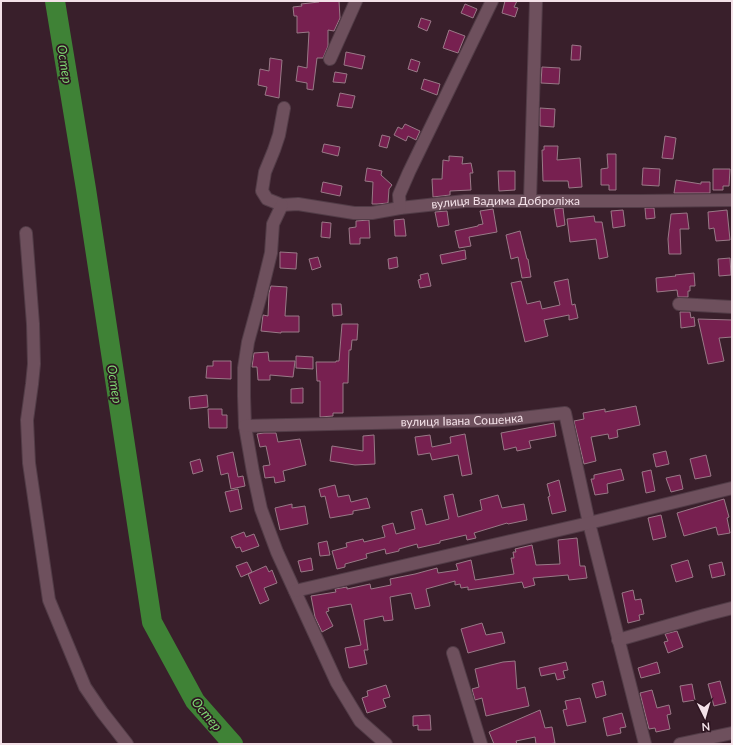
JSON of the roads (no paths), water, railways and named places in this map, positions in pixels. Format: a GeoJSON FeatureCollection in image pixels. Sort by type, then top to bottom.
{"type":"FeatureCollection","features":[{"type":"Feature","properties":{"kind":"street"},"geometry":{"type":"LineString","coordinates":[[330,59],[356,1]]}},
{"type":"Feature","properties":{"kind":"street"},"geometry":{"type":"LineString","coordinates":[[400,208],[399,195],[492,1]]}},
{"type":"Feature","properties":{"kind":"street"},"geometry":{"type":"LineString","coordinates":[[530,200],[536,1]]}},
{"type":"Feature","properties":{"kind":"street"},"geometry":{"type":"LineString","coordinates":[[284,108],[279,135],[265,172],[262,191],[267,199],[282,205],[274,224],[271,253],[248,342],[244,368],[246,426],[253,472],[261,508],[277,552],[337,683],[360,721],[386,744]]}},
{"type":"Feature","properties":{"kind":"street","name":"вулиця Вадима Доброліжа"},"geometry":{"type":"LineString","coordinates":[[282,205],[298,204],[354,214],[465,201],[732,200]]}},
{"type":"Feature","properties":{"kind":"street"},"geometry":{"type":"LineString","coordinates":[[26,233],[33,324],[34,364],[27,420],[29,463],[49,600],[85,687],[127,744]]}},
{"type":"Feature","properties":{"kind":"street"},"geometry":{"type":"LineString","coordinates":[[679,304],[732,307]]}},
{"type":"Feature","properties":{"kind":"street","name":"вулиця Івана Сошенка"},"geometry":{"type":"LineString","coordinates":[[246,426],[503,420],[566,413],[589,523],[645,744]]}},
{"type":"Feature","properties":{"kind":"street"},"geometry":{"type":"LineString","coordinates":[[295,591],[589,523],[732,488]]}},
{"type":"Feature","properties":{"kind":"street"},"geometry":{"type":"LineString","coordinates":[[618,640],[732,608]]}},
{"type":"Feature","properties":{"kind":"street"},"geometry":{"type":"LineString","coordinates":[[453,653],[481,744]]}},
{"type":"Feature","properties":{"kind":"street"},"geometry":{"type":"LineString","coordinates":[[680,744],[732,733]]}},
{"type":"Feature","properties":{"kind":"waterway","name":"Остер"},"geometry":{"type":"LineString","coordinates":[[55,1],[86,189],[152,622],[195,701],[233,744]]}}]}
